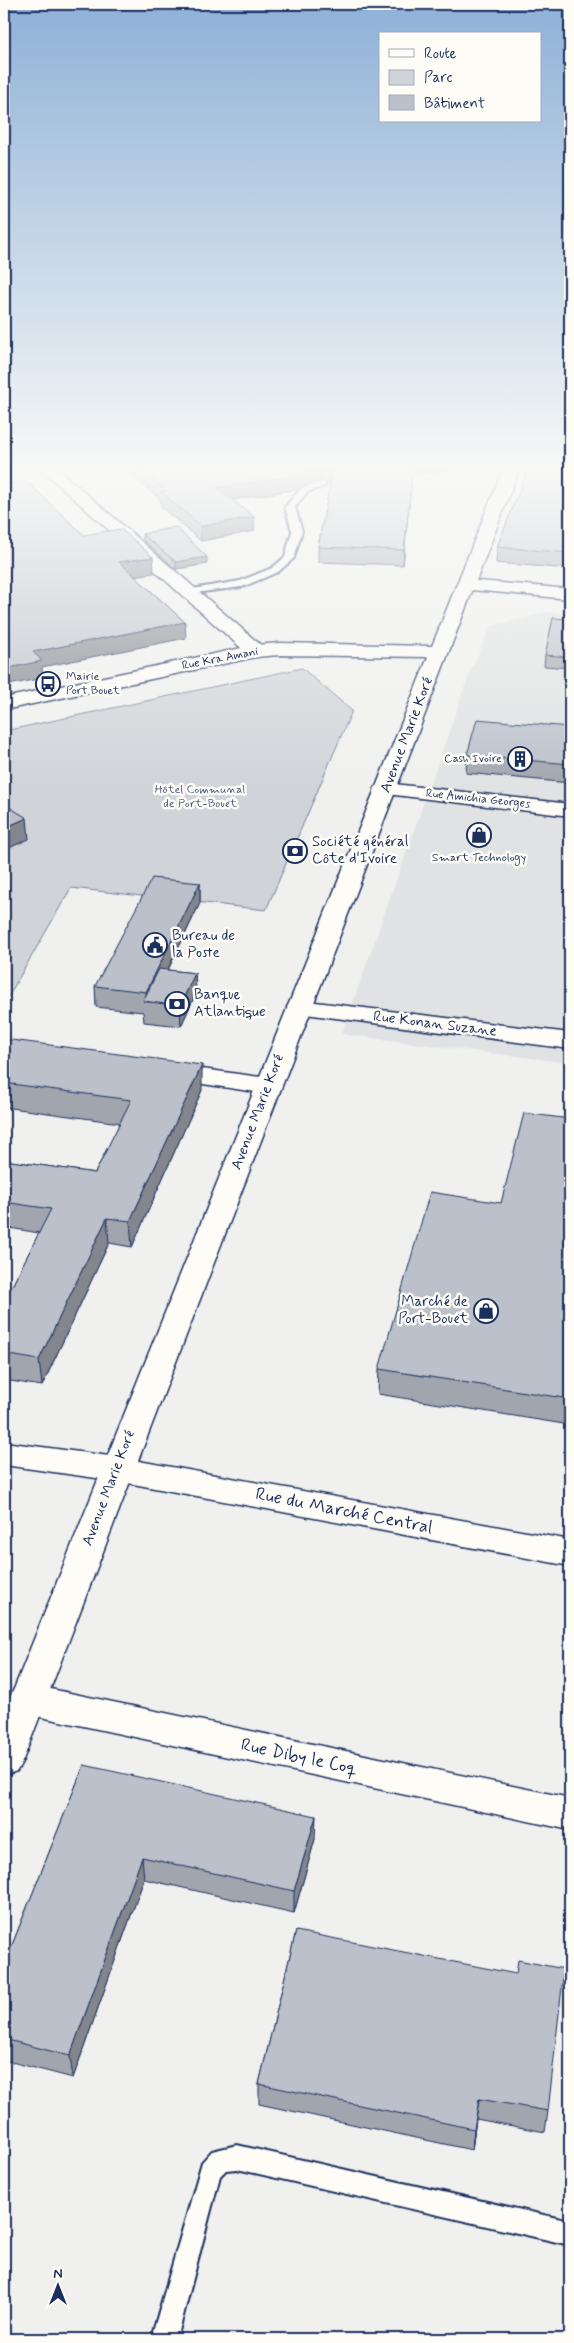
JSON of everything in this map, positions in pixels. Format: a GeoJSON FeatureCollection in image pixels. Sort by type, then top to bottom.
{"type":"FeatureCollection","features":[{"type":"Feature","properties":{"kind":"street"},"geometry":{"type":"LineString","coordinates":[[168,573],[256,651]]}},
{"type":"Feature","properties":{"kind":"street","name":"Avenue Marie Koré"},"geometry":{"type":"LineString","coordinates":[[4,1760],[471,573]]}},
{"type":"Feature","properties":{"kind":"street"},"geometry":{"type":"LineString","coordinates":[[466,585],[570,594]]}},
{"type":"Feature","properties":{"kind":"street","name":"Rue Kra Amani"},"geometry":{"type":"LineString","coordinates":[[4,704],[256,651],[279,649],[439,652]]}},
{"type":"Feature","properties":{"kind":"street","name":"Rue Amichia Georges"},"geometry":{"type":"LineString","coordinates":[[385,789],[570,810]]}},
{"type":"Feature","properties":{"kind":"street","name":"Rue Konan Suzane"},"geometry":{"type":"LineString","coordinates":[[299,1007],[570,1042]]}},
{"type":"Feature","properties":{"kind":"street"},"geometry":{"type":"LineString","coordinates":[[141,1069],[268,1086]]}},
{"type":"Feature","properties":{"kind":"street","name":"Rue du Marché Central"},"geometry":{"type":"LineString","coordinates":[[4,1453],[117,1469],[570,1553]]}},
{"type":"Feature","properties":{"kind":"street","name":"Rue Diby le Coq"},"geometry":{"type":"LineString","coordinates":[[27,1699],[570,1814]]}},
{"type":"Feature","properties":{"kind":"lane"},"geometry":{"type":"LineString","coordinates":[[189,592],[242,584],[267,573]]}},
{"type":"Feature","properties":{"kind":"lane"},"geometry":{"type":"LineString","coordinates":[[164,2339],[210,2170],[220,2159],[237,2157],[570,2233]]}},
{"type":"Feature","properties":{"kind":"shaded area"},"geometry":{"type":"Polygon","coordinates":[[[547,612],[570,613],[570,1063],[342,1034],[469,675],[491,626],[547,612]]]}},
{"type":"Feature","properties":{"kind":"green space","name":"Hôtel Communal de Port-Bouët"},"geometry":{"type":"Polygon","coordinates":[[[302,668],[352,711],[266,910],[71,888],[4,1004],[4,731],[302,668]]]}},
{"type":"Feature","properties":{"kind":"building"},"geometry":{"type":"Polygon","coordinates":[[[4,573],[131,573],[185,622],[33,652],[42,661],[4,669],[4,573]]]}},
{"type":"Feature","properties":{"kind":"building"},"geometry":{"type":"Polygon","coordinates":[[[553,618],[570,619],[570,657],[545,655],[553,618]]]}},
{"type":"Feature","properties":{"kind":"building"},"geometry":{"type":"Polygon","coordinates":[[[477,719],[570,727],[570,764],[467,755],[477,719]]]}},
{"type":"Feature","properties":{"kind":"building"},"geometry":{"type":"Polygon","coordinates":[[[4,804],[27,818],[4,828],[4,804]]]}},
{"type":"Feature","properties":{"kind":"building"},"geometry":{"type":"Polygon","coordinates":[[[152,878],[200,883],[146,992],[95,986],[152,878]]]}},
{"type":"Feature","properties":{"kind":"building"},"geometry":{"type":"Polygon","coordinates":[[[159,969],[195,973],[180,1006],[143,1001],[159,969]]]}},
{"type":"Feature","properties":{"kind":"building"},"geometry":{"type":"Polygon","coordinates":[[[4,1039],[202,1065],[130,1221],[107,1218],[39,1360],[4,1354],[4,1302],[51,1209],[4,1202],[4,1160],[95,1173],[131,1100],[4,1083],[4,1039]]]}},
{"type":"Feature","properties":{"kind":"building","name":"Marché de Port-Bouët"},"geometry":{"type":"Polygon","coordinates":[[[524,1113],[570,1119],[570,1399],[379,1369],[430,1192],[501,1203],[524,1113]]]}},
{"type":"Feature","properties":{"kind":"building"},"geometry":{"type":"Polygon","coordinates":[[[84,1765],[316,1816],[294,1891],[142,1857],[70,2056],[4,2039],[4,1965],[84,1765]]]}},
{"type":"Feature","properties":{"kind":"building"},"geometry":{"type":"Polygon","coordinates":[[[296,1931],[516,1974],[518,1960],[564,1969],[548,2111],[479,2099],[474,2129],[259,2084],[296,1931]]]}},
{"type":"Feature","properties":{"kind":"place","name":"Mairie Port Bouet"},"geometry":{"type":"Point","coordinates":[48,684]}},
{"type":"Feature","properties":{"kind":"place","name":"Cash Ivoire"},"geometry":{"type":"Point","coordinates":[520,759]}},
{"type":"Feature","properties":{"kind":"place","name":"Smart Technology"},"geometry":{"type":"Point","coordinates":[479,835]}},
{"type":"Feature","properties":{"kind":"place","name":"Société général Côte d'Ivoire"},"geometry":{"type":"Point","coordinates":[295,851]}},
{"type":"Feature","properties":{"kind":"place","name":"Bureau de la Poste"},"geometry":{"type":"Point","coordinates":[155,945]}},
{"type":"Feature","properties":{"kind":"place","name":"Banque Atlantique"},"geometry":{"type":"Point","coordinates":[177,1004]}},
{"type":"Feature","properties":{"kind":"place","name":"Marché de Port-Bouët"},"geometry":{"type":"Point","coordinates":[486,1311]}}]}
